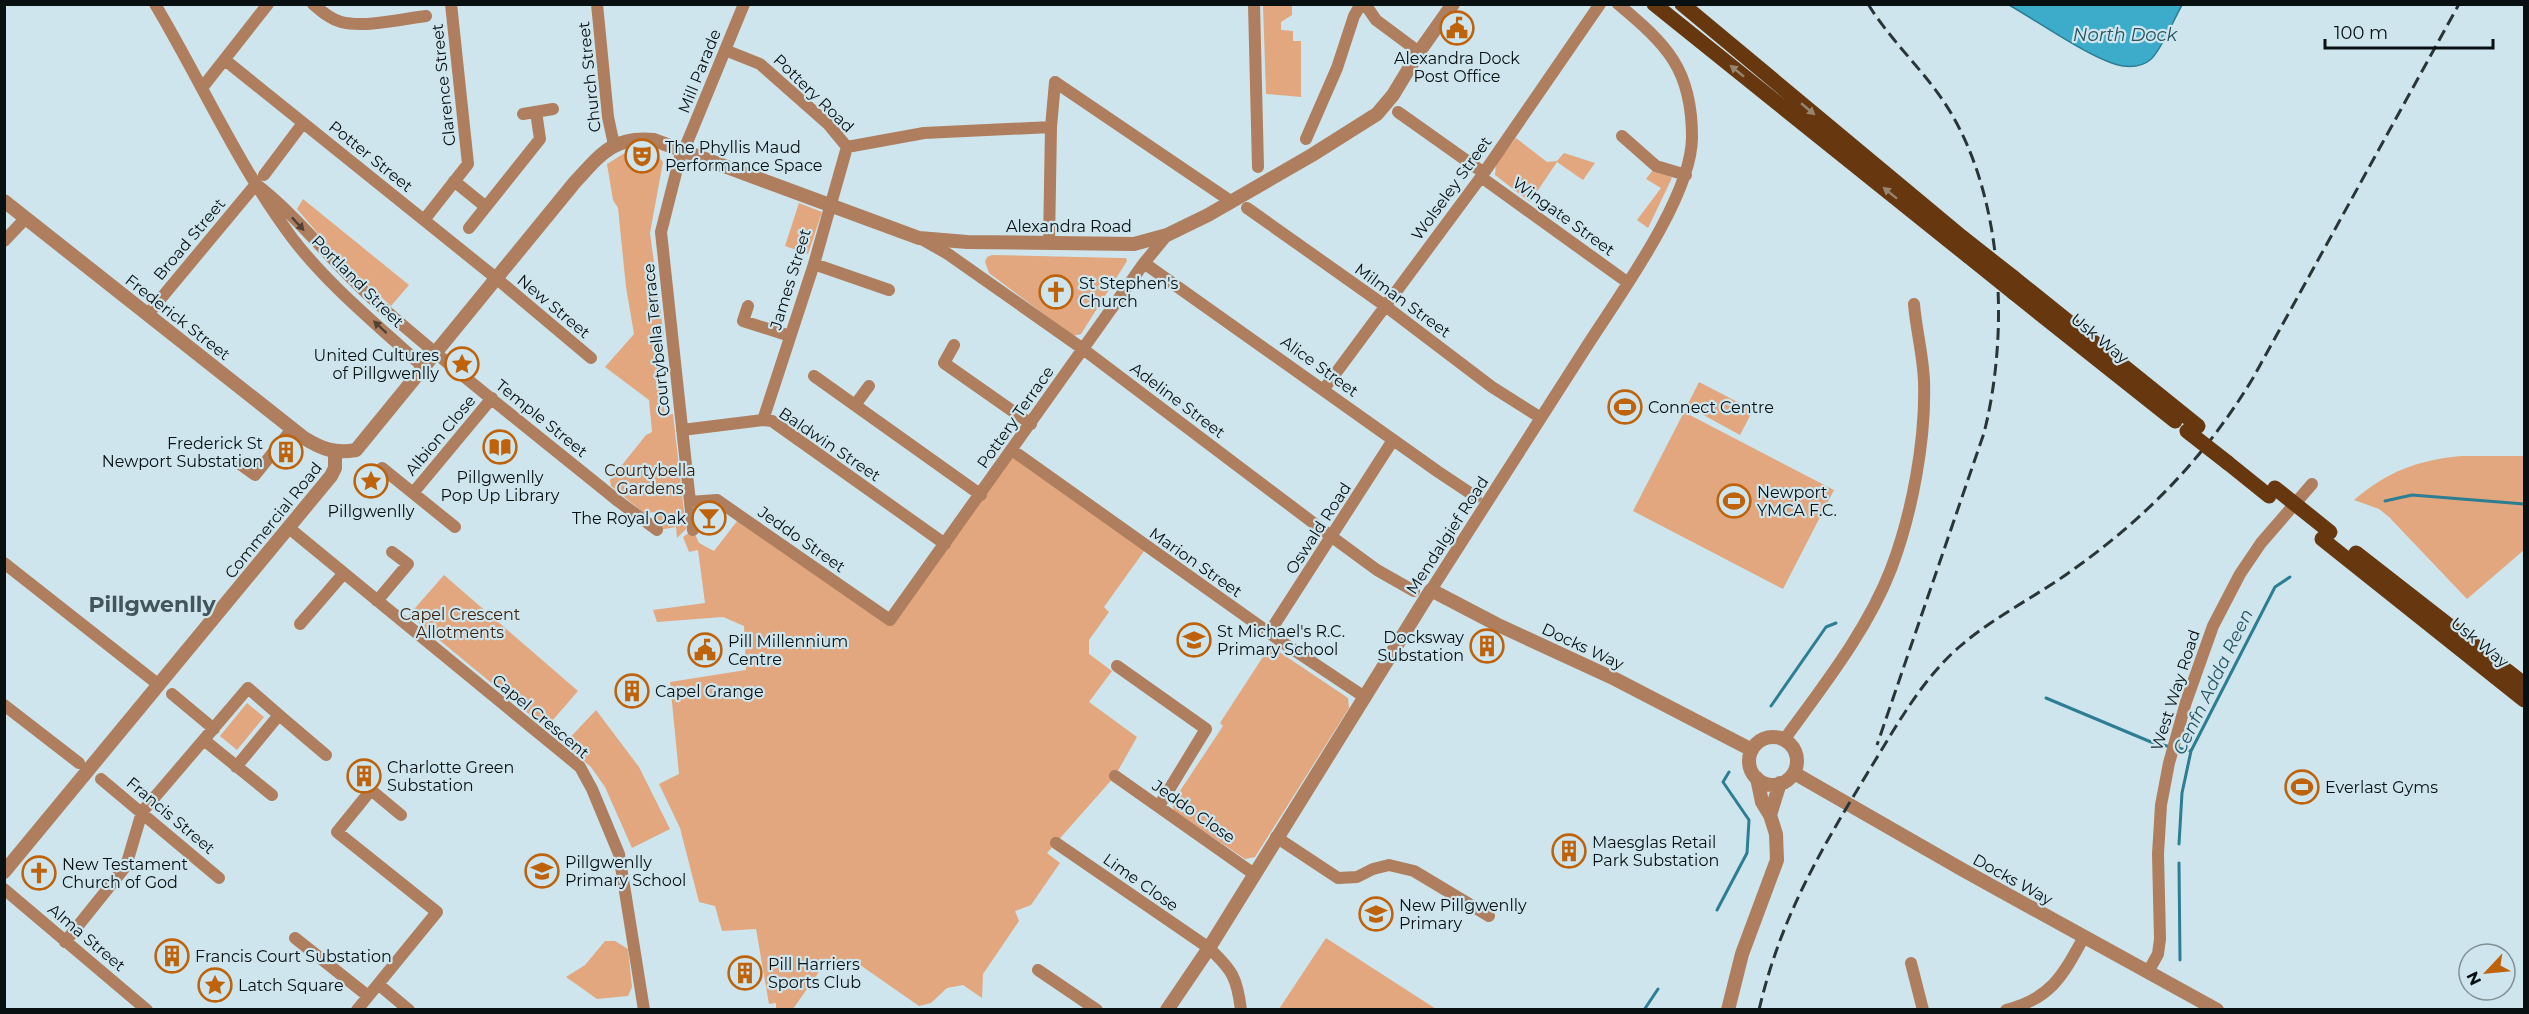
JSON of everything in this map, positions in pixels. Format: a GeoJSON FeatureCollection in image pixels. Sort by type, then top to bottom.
{"type":"FeatureCollection","features":[{"type":"Feature","properties":{"kind":"main road","name":"Usk Way"},"geometry":{"type":"LineString","coordinates":[[1654,4],[1968,256],[2014,285]]}},
{"type":"Feature","properties":{"kind":"main road","name":"Usk Way"},"geometry":{"type":"LineString","coordinates":[[1682,4],[1963,238],[2014,285],[2272,492],[2524,700]]}},
{"type":"Feature","properties":{"kind":"main road","name":"Usk Way"},"geometry":{"type":"LineString","coordinates":[[2326,536],[2524,684]]}},
{"type":"Feature","properties":{"kind":"street","name":"Portland Street"},"geometry":{"type":"LineString","coordinates":[[155,4],[238,158],[260,179],[325,253],[374,300],[436,352]]}},
{"type":"Feature","properties":{"kind":"street"},"geometry":{"type":"LineString","coordinates":[[202,88],[268,4]]}},
{"type":"Feature","properties":{"kind":"street"},"geometry":{"type":"LineString","coordinates":[[313,4],[326,15],[341,22],[358,23],[426,16]]}},
{"type":"Feature","properties":{"kind":"street","name":"Clarence Street"},"geometry":{"type":"LineString","coordinates":[[424,220],[468,164],[451,4]]}},
{"type":"Feature","properties":{"kind":"street","name":"Church Street"},"geometry":{"type":"LineString","coordinates":[[597,4],[608,117],[614,145]]}},
{"type":"Feature","properties":{"kind":"street","name":"Mill Parade"},"geometry":{"type":"LineString","coordinates":[[683,149],[744,4]]}},
{"type":"Feature","properties":{"kind":"street"},"geometry":{"type":"LineString","coordinates":[[1254,4],[1258,167]]}},
{"type":"Feature","properties":{"kind":"street"},"geometry":{"type":"LineString","coordinates":[[1306,139],[1337,68],[1354,16],[1363,4],[1376,20],[1419,52]]}},
{"type":"Feature","properties":{"kind":"street","name":"Alexandra Road"},"geometry":{"type":"LineString","coordinates":[[683,149],[918,238],[967,242],[1134,244],[1167,235],[1232,201],[1377,114],[1393,95],[1419,52],[1453,4]]}},
{"type":"Feature","properties":{"kind":"street","name":"Wolseley Street"},"geometry":{"type":"LineString","coordinates":[[1324,389],[1482,175],[1600,4]]}},
{"type":"Feature","properties":{"kind":"street","name":"Mendalgief Road"},"geometry":{"type":"LineString","coordinates":[[1167,1010],[1209,948],[1363,696],[1627,282],[1674,202],[1686,175],[1692,138],[1691,116],[1683,77],[1665,46],[1618,4]]}},
{"type":"Feature","properties":{"kind":"street","name":"Pottery Road"},"geometry":{"type":"LineString","coordinates":[[725,50],[760,64],[828,124],[847,147]]}},
{"type":"Feature","properties":{"kind":"street","name":"Potter Street"},"geometry":{"type":"LineString","coordinates":[[225,60],[496,278]]}},
{"type":"Feature","properties":{"kind":"street"},"geometry":{"type":"LineString","coordinates":[[1049,243],[1051,127],[1056,82],[1232,201]]}},
{"type":"Feature","properties":{"kind":"street"},"geometry":{"type":"LineString","coordinates":[[523,114],[553,109]]}},
{"type":"Feature","properties":{"kind":"street"},"geometry":{"type":"LineString","coordinates":[[469,228],[540,139],[536,112]]}},
{"type":"Feature","properties":{"kind":"street","name":"Wingate Street"},"geometry":{"type":"LineString","coordinates":[[1398,112],[1627,282]]}},
{"type":"Feature","properties":{"kind":"street","name":"Broad Street"},"geometry":{"type":"LineString","coordinates":[[148,314],[260,179],[303,123]]}},
{"type":"Feature","properties":{"kind":"street"},"geometry":{"type":"LineString","coordinates":[[847,147],[924,133],[1051,127]]}},
{"type":"Feature","properties":{"kind":"street"},"geometry":{"type":"LineString","coordinates":[[1622,136],[1656,166],[1686,175]]}},
{"type":"Feature","properties":{"kind":"street","name":"Commercial Road"},"geometry":{"type":"LineString","coordinates":[[4,872],[331,476],[335,468],[335,453],[356,450],[575,182],[601,154],[614,145],[635,138],[654,140],[683,149]]}},
{"type":"Feature","properties":{"kind":"street","name":"James Street"},"geometry":{"type":"LineString","coordinates":[[763,420],[814,264],[847,147]]}},
{"type":"Feature","properties":{"kind":"street","name":"Courtybella Terrace"},"geometry":{"type":"LineString","coordinates":[[683,149],[661,232],[693,530]]}},
{"type":"Feature","properties":{"kind":"street","name":"Portland Street"},"geometry":{"type":"LineString","coordinates":[[260,179],[295,241],[328,279],[423,367]]}},
{"type":"Feature","properties":{"kind":"street"},"geometry":{"type":"LineString","coordinates":[[454,181],[486,207]]}},
{"type":"Feature","properties":{"kind":"street","name":"Frederick Street"},"geometry":{"type":"LineString","coordinates":[[4,201],[292,429],[317,446],[335,453]]}},
{"type":"Feature","properties":{"kind":"street","name":"Milman Street"},"geometry":{"type":"LineString","coordinates":[[1247,208],[1384,305],[1492,387],[1541,418]]}},
{"type":"Feature","properties":{"kind":"street"},"geometry":{"type":"LineString","coordinates":[[4,241],[25,219]]}},
{"type":"Feature","properties":{"kind":"street","name":"Pottery Terrace"},"geometry":{"type":"LineString","coordinates":[[890,620],[1144,263],[1167,235]]}},
{"type":"Feature","properties":{"kind":"street","name":"Adeline Street"},"geometry":{"type":"LineString","coordinates":[[918,238],[948,254],[1083,349],[1377,570],[1414,591]]}},
{"type":"Feature","properties":{"kind":"street","name":"Alice Street"},"geometry":{"type":"LineString","coordinates":[[1144,263],[1393,440],[1476,496]]}},
{"type":"Feature","properties":{"kind":"street"},"geometry":{"type":"LineString","coordinates":[[814,264],[889,290]]}},
{"type":"Feature","properties":{"kind":"street","name":"New Street"},"geometry":{"type":"LineString","coordinates":[[496,278],[591,358]]}},
{"type":"Feature","properties":{"kind":"street"},"geometry":{"type":"LineString","coordinates":[[1784,740],[1838,666],[1867,618],[1891,570],[1904,528],[1916,482],[1924,380],[1914,304]]}},
{"type":"Feature","properties":{"kind":"street"},"geometry":{"type":"LineString","coordinates":[[748,306],[743,321],[790,336]]}},
{"type":"Feature","properties":{"kind":"street"},"geometry":{"type":"LineString","coordinates":[[954,345],[944,363],[1031,424]]}},
{"type":"Feature","properties":{"kind":"street","name":"Temple Street"},"geometry":{"type":"LineString","coordinates":[[436,352],[657,530]]}},
{"type":"Feature","properties":{"kind":"street"},"geometry":{"type":"LineString","coordinates":[[814,376],[981,495]]}},
{"type":"Feature","properties":{"kind":"street"},"geometry":{"type":"LineString","coordinates":[[855,405],[869,386]]}},
{"type":"Feature","properties":{"kind":"street","name":"Albion Close"},"geometry":{"type":"LineString","coordinates":[[413,493],[492,398]]}},
{"type":"Feature","properties":{"kind":"street","name":"Baldwin Street"},"geometry":{"type":"LineString","coordinates":[[682,430],[763,420],[772,421],[945,544]]}},
{"type":"Feature","properties":{"kind":"street"},"geometry":{"type":"LineString","coordinates":[[237,462],[255,475],[292,429]]}},
{"type":"Feature","properties":{"kind":"street","name":"Oswald Road"},"geometry":{"type":"LineString","coordinates":[[1269,633],[1393,440]]}},
{"type":"Feature","properties":{"kind":"street","name":"Marion Street"},"geometry":{"type":"LineString","coordinates":[[1012,450],[1269,633],[1363,696]]}},
{"type":"Feature","properties":{"kind":"street","name":"Albion Close"},"geometry":{"type":"LineString","coordinates":[[382,468],[455,527]]}},
{"type":"Feature","properties":{"kind":"street","name":"West Way Road"},"geometry":{"type":"LineString","coordinates":[[2148,972],[2158,954],[2160,939],[2158,854],[2161,805],[2169,763],[2187,702],[2213,626],[2240,574],[2261,543],[2312,484]]}},
{"type":"Feature","properties":{"kind":"street","name":"Jeddo Street"},"geometry":{"type":"LineString","coordinates":[[690,502],[717,500],[890,620]]}},
{"type":"Feature","properties":{"kind":"street","name":"Capel Crescent"},"geometry":{"type":"LineString","coordinates":[[289,528],[580,767],[619,854],[644,1010]]}},
{"type":"Feature","properties":{"kind":"street"},"geometry":{"type":"LineString","coordinates":[[377,601],[408,564],[392,552]]}},
{"type":"Feature","properties":{"kind":"street"},"geometry":{"type":"LineString","coordinates":[[4,563],[159,685]]}},
{"type":"Feature","properties":{"kind":"street"},"geometry":{"type":"LineString","coordinates":[[300,624],[344,573]]}},
{"type":"Feature","properties":{"kind":"street","name":"Docks Way"},"geometry":{"type":"LineString","coordinates":[[1431,590],[1496,624],[1594,668],[1752,750]]}},
{"type":"Feature","properties":{"kind":"street"},"geometry":{"type":"LineString","coordinates":[[1117,666],[1206,729],[1159,806]]}},
{"type":"Feature","properties":{"kind":"street"},"geometry":{"type":"LineString","coordinates":[[65,942],[126,866],[142,812],[248,688],[326,755]]}},
{"type":"Feature","properties":{"kind":"street"},"geometry":{"type":"LineString","coordinates":[[172,694],[214,729]]}},
{"type":"Feature","properties":{"kind":"street"},"geometry":{"type":"LineString","coordinates":[[4,705],[79,763]]}},
{"type":"Feature","properties":{"kind":"street"},"geometry":{"type":"LineString","coordinates":[[236,767],[279,715]]}},
{"type":"Feature","properties":{"kind":"street"},"geometry":{"type":"LineString","coordinates":[[1728,1010],[1742,954],[1776,869],[1778,843],[1750,763],[1752,750],[1757,743],[1768,738],[1784,740],[1796,755],[1794,773],[1780,783],[1768,784],[1757,778]]}},
{"type":"Feature","properties":{"kind":"street"},"geometry":{"type":"LineString","coordinates":[[204,740],[272,795]]}},
{"type":"Feature","properties":{"kind":"street","name":"Docks Way"},"geometry":{"type":"LineString","coordinates":[[1794,773],[2217,1010]]}},
{"type":"Feature","properties":{"kind":"street","name":"Jeddo Close"},"geometry":{"type":"LineString","coordinates":[[1115,776],[1254,874]]}},
{"type":"Feature","properties":{"kind":"street","name":"Francis Street"},"geometry":{"type":"LineString","coordinates":[[101,779],[219,878]]}},
{"type":"Feature","properties":{"kind":"street"},"geometry":{"type":"LineString","coordinates":[[1770,815],[1780,783]]}},
{"type":"Feature","properties":{"kind":"street"},"geometry":{"type":"LineString","coordinates":[[357,1010],[437,912],[337,832],[371,790],[401,814]]}},
{"type":"Feature","properties":{"kind":"street"},"geometry":{"type":"LineString","coordinates":[[1276,837],[1338,878],[1357,877],[1389,865],[1414,871],[1489,916]]}},
{"type":"Feature","properties":{"kind":"street","name":"Lime Close"},"geometry":{"type":"LineString","coordinates":[[1056,843],[1209,948],[1233,973],[1238,985],[1241,1010]]}},
{"type":"Feature","properties":{"kind":"street","name":"Alma Street"},"geometry":{"type":"LineString","coordinates":[[4,889],[147,1010]]}},
{"type":"Feature","properties":{"kind":"street"},"geometry":{"type":"LineString","coordinates":[[2006,1010],[2022,1006],[2047,992],[2057,982],[2084,937]]}},
{"type":"Feature","properties":{"kind":"street"},"geometry":{"type":"LineString","coordinates":[[295,939],[368,996]]}},
{"type":"Feature","properties":{"kind":"street"},"geometry":{"type":"LineString","coordinates":[[1911,963],[1923,1010]]}},
{"type":"Feature","properties":{"kind":"street"},"geometry":{"type":"LineString","coordinates":[[1038,970],[1097,1010]]}},
{"type":"Feature","properties":{"kind":"street"},"geometry":{"type":"LineString","coordinates":[[378,984],[409,1010]]}},
{"type":"Feature","properties":{"kind":"green space"},"geometry":{"type":"Polygon","coordinates":[[[1263,5],[1292,5],[1292,15],[1281,22],[1281,30],[1293,31],[1293,41],[1301,41],[1301,97],[1266,94],[1263,5]]]}},
{"type":"Feature","properties":{"kind":"green space"},"geometry":{"type":"Polygon","coordinates":[[[1516,138],[1547,162],[1557,161],[1564,153],[1595,163],[1583,180],[1557,162],[1530,202],[1495,175],[1496,163],[1516,138]]]}},
{"type":"Feature","properties":{"kind":"green space","name":"Courtybella Gardens"},"geometry":{"type":"Polygon","coordinates":[[[628,151],[657,155],[663,162],[650,233],[664,337],[655,339],[665,415],[673,414],[686,529],[677,538],[676,527],[659,530],[656,512],[644,513],[611,486],[610,480],[646,435],[652,432],[649,400],[605,367],[634,334],[626,287],[618,208],[613,200],[607,164],[628,151]]]}},
{"type":"Feature","properties":{"kind":"green space"},"geometry":{"type":"Polygon","coordinates":[[[1656,166],[1672,178],[1648,228],[1637,220],[1661,188],[1646,179],[1656,166]]]}},
{"type":"Feature","properties":{"kind":"green space"},"geometry":{"type":"Polygon","coordinates":[[[303,199],[409,285],[391,306],[339,258],[297,209],[303,199]]]}},
{"type":"Feature","properties":{"kind":"green space"},"geometry":{"type":"Polygon","coordinates":[[[799,203],[822,212],[808,254],[785,246],[799,203]]]}},
{"type":"Feature","properties":{"kind":"green space"},"geometry":{"type":"Polygon","coordinates":[[[992,255],[1126,258],[1127,261],[1081,334],[1073,336],[989,273],[985,262],[987,257],[992,255]]]}},
{"type":"Feature","properties":{"kind":"green space"},"geometry":{"type":"Polygon","coordinates":[[[1699,382],[1753,410],[1740,435],[1687,406],[1699,382]]]}},
{"type":"Feature","properties":{"kind":"green space","name":"Newport YMCA F.C."},"geometry":{"type":"Polygon","coordinates":[[[1684,412],[1834,490],[1783,589],[1633,511],[1684,412]]]}},
{"type":"Feature","properties":{"kind":"green space"},"geometry":{"type":"Polygon","coordinates":[[[1012,450],[1147,547],[1104,607],[1109,612],[1089,640],[1089,654],[1112,671],[1089,702],[1137,737],[1115,776],[1047,853],[1060,863],[1031,905],[1015,911],[1019,921],[983,974],[982,998],[963,985],[947,988],[931,1003],[919,1006],[853,960],[826,962],[793,1009],[776,1009],[776,1003],[769,1004],[756,929],[722,931],[715,906],[699,902],[680,828],[659,784],[679,774],[670,682],[746,670],[744,626],[723,617],[657,622],[653,610],[705,603],[698,550],[689,552],[683,537],[693,530],[699,543],[714,551],[741,516],[890,620],[1012,450]]]}},
{"type":"Feature","properties":{"kind":"green space"},"geometry":{"type":"Polygon","coordinates":[[[2462,456],[2524,456],[2524,550],[2467,599],[2389,517],[2379,509],[2354,500],[2379,481],[2404,469],[2431,460],[2462,456]]]}},
{"type":"Feature","properties":{"kind":"green space","name":"Capel Crescent Allotments"},"geometry":{"type":"Polygon","coordinates":[[[444,575],[578,691],[546,728],[409,615],[444,575]]]}},
{"type":"Feature","properties":{"kind":"green space"},"geometry":{"type":"Polygon","coordinates":[[[1272,647],[1348,698],[1349,708],[1255,857],[1245,859],[1174,811],[1172,803],[1223,726],[1220,723],[1268,649],[1272,647]]]}},
{"type":"Feature","properties":{"kind":"green space"},"geometry":{"type":"Polygon","coordinates":[[[247,703],[264,717],[237,750],[220,736],[247,703]]]}},
{"type":"Feature","properties":{"kind":"green space"},"geometry":{"type":"Polygon","coordinates":[[[596,710],[639,767],[670,829],[632,848],[605,787],[591,767],[564,744],[596,710]]]}},
{"type":"Feature","properties":{"kind":"green space"},"geometry":{"type":"Polygon","coordinates":[[[1326,938],[1436,1009],[1279,1009],[1326,938]]]}},
{"type":"Feature","properties":{"kind":"green space"},"geometry":{"type":"Polygon","coordinates":[[[605,941],[615,941],[628,949],[632,987],[628,996],[597,999],[566,977],[585,965],[605,941]]]}},
{"type":"Feature","properties":{"kind":"water","name":"North Dock"},"geometry":{"type":"Polygon","coordinates":[[[2009,5],[2182,5],[2154,56],[2144,64],[2123,66],[2097,57],[2009,5]]]}},
{"type":"Feature","properties":{"kind":"waterway"},"geometry":{"type":"LineString","coordinates":[[2385,501],[2412,495],[2524,504]]}},
{"type":"Feature","properties":{"kind":"waterway","name":"Cenfn Adda Reen"},"geometry":{"type":"LineString","coordinates":[[2179,844],[2182,793],[2191,751],[2275,587],[2290,577]]}},
{"type":"Feature","properties":{"kind":"waterway"},"geometry":{"type":"LineString","coordinates":[[1771,706],[1826,627],[1836,623]]}},
{"type":"Feature","properties":{"kind":"waterway"},"geometry":{"type":"LineString","coordinates":[[2046,698],[2151,742],[2171,747]]}},
{"type":"Feature","properties":{"kind":"waterway"},"geometry":{"type":"LineString","coordinates":[[2178,748],[2191,751]]}},
{"type":"Feature","properties":{"kind":"waterway"},"geometry":{"type":"LineString","coordinates":[[1717,910],[1747,853],[1749,820],[1723,782],[1729,772]]}},
{"type":"Feature","properties":{"kind":"waterway","name":"Cenfn Adda Reen"},"geometry":{"type":"LineString","coordinates":[[2179,863],[2180,960]]}},
{"type":"Feature","properties":{"kind":"waterway"},"geometry":{"type":"LineString","coordinates":[[1644,1010],[1658,989]]}},
{"type":"Feature","properties":{"kind":"railway"},"geometry":{"type":"LineString","coordinates":[[1868,4],[1942,99],[1969,149],[1982,187],[1991,228],[1997,270],[1999,312],[1992,395],[1984,433],[1877,745]]}},
{"type":"Feature","properties":{"kind":"railway"},"geometry":{"type":"LineString","coordinates":[[1759,1010],[1779,943],[1806,882],[1837,824],[1911,703],[1933,674],[1958,648],[1997,618],[2067,574],[2147,510],[2214,435],[2253,378],[2459,4]]}},
{"type":"Feature","properties":{"kind":"place","name":"Alexandra Dock Post Office"},"geometry":{"type":"Point","coordinates":[1457,28]}},
{"type":"Feature","properties":{"kind":"place","name":"The Phyllis Maud Performance Space"},"geometry":{"type":"Point","coordinates":[642,156]}},
{"type":"Feature","properties":{"kind":"place","name":"St Stephen's Church"},"geometry":{"type":"Point","coordinates":[1056,292]}},
{"type":"Feature","properties":{"kind":"place","name":"United Cultures of Pillgwenlly"},"geometry":{"type":"Point","coordinates":[462,364]}},
{"type":"Feature","properties":{"kind":"place","name":"Connect Centre"},"geometry":{"type":"Point","coordinates":[1625,407]}},
{"type":"Feature","properties":{"kind":"place","name":"Pillgwenlly Pop Up Library"},"geometry":{"type":"Point","coordinates":[500,447]}},
{"type":"Feature","properties":{"kind":"place","name":"Frederick St Newport Substation"},"geometry":{"type":"Point","coordinates":[286,452]}},
{"type":"Feature","properties":{"kind":"place","name":"Pillgwenlly"},"geometry":{"type":"Point","coordinates":[371,481]}},
{"type":"Feature","properties":{"kind":"place","name":"Newport YMCA F.C."},"geometry":{"type":"Point","coordinates":[1734,501]}},
{"type":"Feature","properties":{"kind":"place","name":"The Royal Oak"},"geometry":{"type":"Point","coordinates":[709,518]}},
{"type":"Feature","properties":{"kind":"place","name":"St Michael's R.C. Primary School"},"geometry":{"type":"Point","coordinates":[1194,640]}},
{"type":"Feature","properties":{"kind":"place","name":"Docksway Substation"},"geometry":{"type":"Point","coordinates":[1487,646]}},
{"type":"Feature","properties":{"kind":"place","name":"Pill Millennium Centre"},"geometry":{"type":"Point","coordinates":[705,650]}},
{"type":"Feature","properties":{"kind":"place","name":"Capel Grange"},"geometry":{"type":"Point","coordinates":[632,691]}},
{"type":"Feature","properties":{"kind":"place","name":"Charlotte Green Substation"},"geometry":{"type":"Point","coordinates":[364,776]}},
{"type":"Feature","properties":{"kind":"place","name":"Everlast Gyms"},"geometry":{"type":"Point","coordinates":[2302,787]}},
{"type":"Feature","properties":{"kind":"place","name":"Maesglas Retail Park Substation"},"geometry":{"type":"Point","coordinates":[1569,851]}},
{"type":"Feature","properties":{"kind":"place","name":"Pillgwenlly Primary School"},"geometry":{"type":"Point","coordinates":[542,871]}},
{"type":"Feature","properties":{"kind":"place","name":"New Testament Church of God"},"geometry":{"type":"Point","coordinates":[39,873]}},
{"type":"Feature","properties":{"kind":"place","name":"New Pillgwenlly Primary"},"geometry":{"type":"Point","coordinates":[1376,914]}},
{"type":"Feature","properties":{"kind":"place","name":"Francis Court Substation"},"geometry":{"type":"Point","coordinates":[172,956]}},
{"type":"Feature","properties":{"kind":"place","name":"Pill Harriers Sports Club"},"geometry":{"type":"Point","coordinates":[745,973]}},
{"type":"Feature","properties":{"kind":"place","name":"Latch Square"},"geometry":{"type":"Point","coordinates":[215,985]}},
{"type":"Feature","properties":{"kind":"district","name":"Pillgwenlly"},"geometry":{"type":"Point","coordinates":[152,604]}}]}
